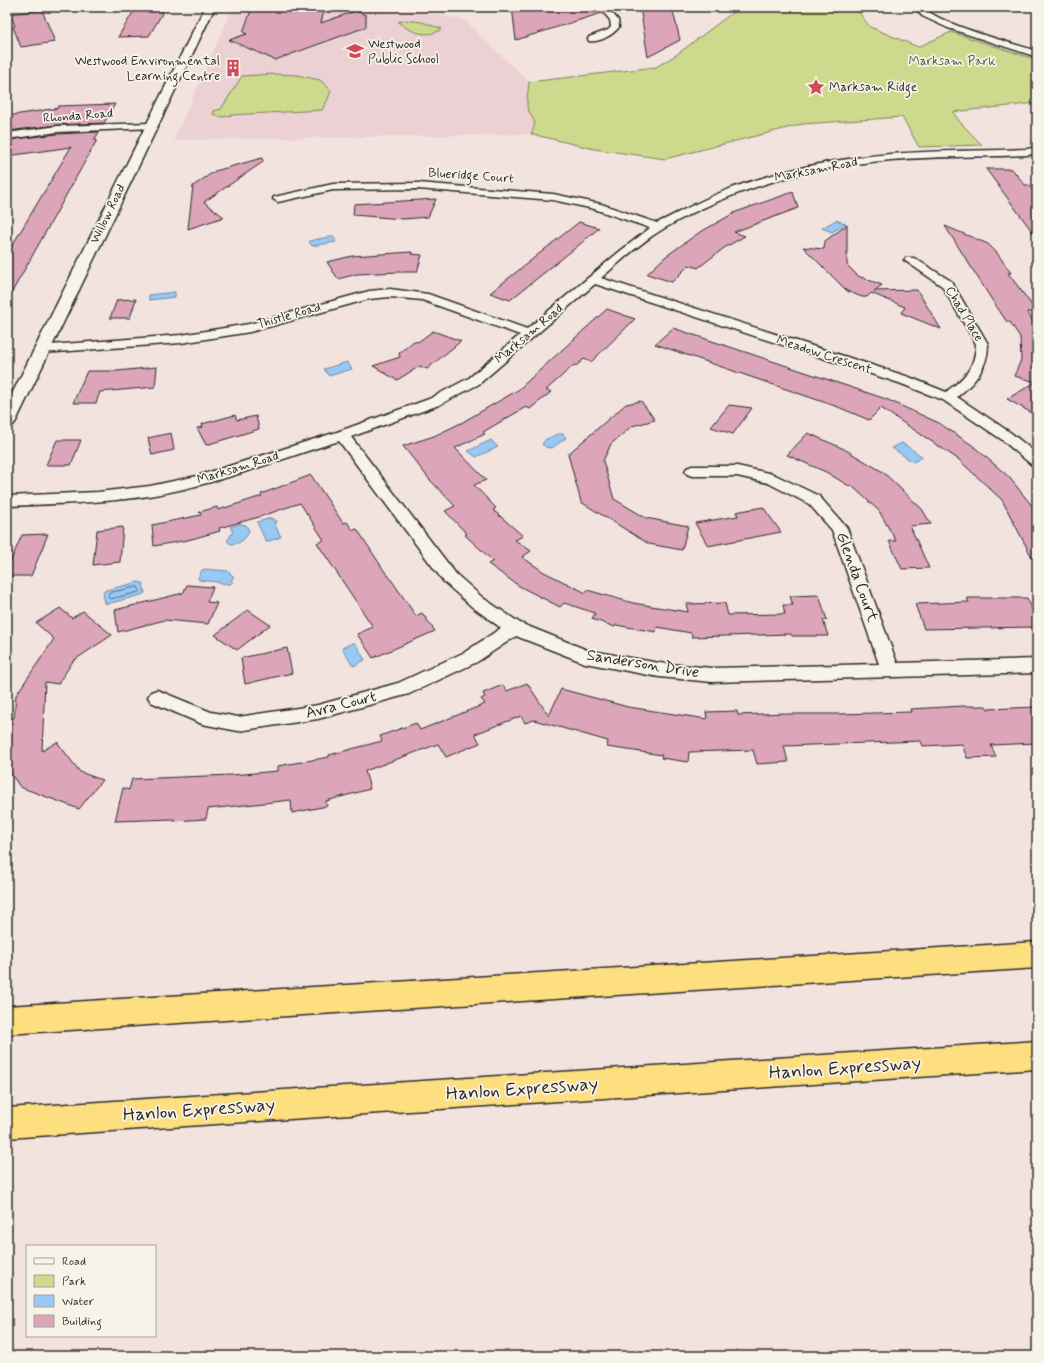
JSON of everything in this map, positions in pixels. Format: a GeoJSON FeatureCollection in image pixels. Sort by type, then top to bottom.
{"type":"FeatureCollection","features":[{"type":"Feature","properties":{"kind":"highway"},"geometry":{"type":"LineString","coordinates":[[7,1020],[789,969],[1037,955]]}},
{"type":"Feature","properties":{"kind":"highway","name":"Hanlon Expressway"},"geometry":{"type":"LineString","coordinates":[[7,1123],[1037,1055]]}},
{"type":"Feature","properties":{"kind":"highway"},"geometry":{"type":"LineString","coordinates":[[7,1134],[37,1121]]}},
{"type":"Feature","properties":{"kind":"main road","name":"Willow Road"},"geometry":{"type":"LineString","coordinates":[[7,421],[210,7]]}},
{"type":"Feature","properties":{"kind":"street"},"geometry":{"type":"LineString","coordinates":[[592,39],[611,32],[615,27],[614,20],[603,7]]}},
{"type":"Feature","properties":{"kind":"street"},"geometry":{"type":"LineString","coordinates":[[919,7],[926,14],[951,26],[1037,54]]}},
{"type":"Feature","properties":{"kind":"street","name":"Rhonda Road"},"geometry":{"type":"LineString","coordinates":[[7,136],[58,129],[151,126]]}},
{"type":"Feature","properties":{"kind":"street"},"geometry":{"type":"LineString","coordinates":[[1032,151],[1037,160]]}},
{"type":"Feature","properties":{"kind":"street","name":"Marksam Road"},"geometry":{"type":"LineString","coordinates":[[7,501],[98,497],[150,492],[200,480],[342,435],[434,402],[474,381],[623,254],[658,227],[702,205],[748,186],[792,173],[838,164],[891,157],[1032,151]]}},
{"type":"Feature","properties":{"kind":"street","name":"Blueridge Court"},"geometry":{"type":"LineString","coordinates":[[278,199],[333,187],[433,187],[553,196],[597,206],[658,227]]}},
{"type":"Feature","properties":{"kind":"street","name":"Chad Place"},"geometry":{"type":"LineString","coordinates":[[910,260],[947,284],[982,344],[983,355],[980,366],[970,379],[948,398]]}},
{"type":"Feature","properties":{"kind":"street","name":"Meadow Crescent"},"geometry":{"type":"LineString","coordinates":[[594,280],[904,380],[948,398],[1006,436],[1037,462]]}},
{"type":"Feature","properties":{"kind":"street","name":"Thistle Road"},"geometry":{"type":"LineString","coordinates":[[42,349],[181,339],[250,328],[341,302],[369,295],[390,293],[424,297],[529,334]]}},
{"type":"Feature","properties":{"kind":"street","name":"Sanderson Drive"},"geometry":{"type":"LineString","coordinates":[[342,435],[450,578],[477,602],[514,628],[585,656],[659,670],[712,675],[1037,666]]}},
{"type":"Feature","properties":{"kind":"street","name":"Glenda Court"},"geometry":{"type":"LineString","coordinates":[[692,471],[737,471],[773,480],[814,500],[839,528],[890,669]]}},
{"type":"Feature","properties":{"kind":"street","name":"Avra Court"},"geometry":{"type":"LineString","coordinates":[[157,697],[209,719],[238,724],[318,712],[403,689],[472,657],[514,628]]}},
{"type":"Feature","properties":{"kind":"shaded area","name":"Westwood Public School"},"geometry":{"type":"Polygon","coordinates":[[[233,7],[397,7],[464,20],[529,82],[527,106],[533,116],[535,127],[531,134],[174,140],[233,7]]]}},
{"type":"Feature","properties":{"kind":"green space","name":"Marksam Park"},"geometry":{"type":"Polygon","coordinates":[[[740,7],[855,7],[870,27],[918,47],[951,32],[1037,60],[1037,103],[953,112],[959,121],[982,145],[919,147],[902,117],[803,124],[665,159],[594,149],[531,134],[534,121],[527,105],[529,82],[656,67],[676,55],[740,7]]]}},
{"type":"Feature","properties":{"kind":"green space"},"geometry":{"type":"Polygon","coordinates":[[[406,20],[422,22],[442,29],[431,34],[419,33],[408,29],[398,22],[406,20]]]}},
{"type":"Feature","properties":{"kind":"green space"},"geometry":{"type":"Polygon","coordinates":[[[273,74],[297,75],[320,80],[331,90],[322,110],[231,115],[224,117],[213,114],[214,111],[221,109],[242,76],[273,74]]]}},
{"type":"Feature","properties":{"kind":"water"},"geometry":{"type":"Polygon","coordinates":[[[836,220],[846,224],[832,232],[822,228],[836,220]]]}},
{"type":"Feature","properties":{"kind":"water"},"geometry":{"type":"Polygon","coordinates":[[[333,236],[336,242],[312,246],[309,241],[333,236]]]}},
{"type":"Feature","properties":{"kind":"water"},"geometry":{"type":"Polygon","coordinates":[[[175,292],[175,297],[149,300],[149,295],[175,292]]]}},
{"type":"Feature","properties":{"kind":"water"},"geometry":{"type":"Polygon","coordinates":[[[347,362],[352,369],[329,376],[324,369],[347,362]]]}},
{"type":"Feature","properties":{"kind":"water"},"geometry":{"type":"Polygon","coordinates":[[[558,434],[563,434],[566,438],[552,448],[546,447],[542,444],[546,439],[558,434]]]}},
{"type":"Feature","properties":{"kind":"water"},"geometry":{"type":"Polygon","coordinates":[[[491,440],[498,447],[476,457],[468,451],[491,440]]]}},
{"type":"Feature","properties":{"kind":"water"},"geometry":{"type":"Polygon","coordinates":[[[902,443],[923,457],[913,462],[892,448],[902,443]]]}},
{"type":"Feature","properties":{"kind":"water"},"geometry":{"type":"Polygon","coordinates":[[[272,518],[277,522],[274,523],[281,537],[266,542],[257,522],[272,518]]]}},
{"type":"Feature","properties":{"kind":"water"},"geometry":{"type":"Polygon","coordinates":[[[239,524],[246,525],[249,531],[242,540],[231,544],[227,541],[233,532],[230,527],[239,524]]]}},
{"type":"Feature","properties":{"kind":"water"},"geometry":{"type":"Polygon","coordinates":[[[202,570],[228,571],[234,577],[231,580],[233,582],[228,585],[226,583],[222,584],[199,580],[198,578],[202,570]]]}},
{"type":"Feature","properties":{"kind":"water"},"geometry":{"type":"Polygon","coordinates":[[[139,582],[143,583],[145,593],[107,604],[105,603],[103,592],[106,590],[139,582]]]}},
{"type":"Feature","properties":{"kind":"water"},"geometry":{"type":"Polygon","coordinates":[[[355,643],[365,660],[354,666],[342,648],[355,643]]]}},
{"type":"Feature","properties":{"kind":"building"},"geometry":{"type":"Polygon","coordinates":[[[139,7],[164,7],[161,12],[163,12],[149,36],[118,37],[135,9],[138,9],[139,7]]]}},
{"type":"Feature","properties":{"kind":"building"},"geometry":{"type":"Polygon","coordinates":[[[320,7],[320,11],[324,11],[321,23],[355,11],[366,15],[366,27],[275,60],[229,40],[247,34],[243,32],[252,8],[320,7]]]}},
{"type":"Feature","properties":{"kind":"building"},"geometry":{"type":"Polygon","coordinates":[[[512,7],[598,7],[602,13],[516,40],[512,7]]]}},
{"type":"Feature","properties":{"kind":"building"},"geometry":{"type":"Polygon","coordinates":[[[640,7],[672,7],[680,40],[648,57],[640,7]]]}},
{"type":"Feature","properties":{"kind":"building"},"geometry":{"type":"Polygon","coordinates":[[[42,10],[55,42],[21,47],[13,27],[15,26],[10,14],[42,10]]]}},
{"type":"Feature","properties":{"kind":"building"},"geometry":{"type":"Polygon","coordinates":[[[115,104],[104,123],[58,125],[7,131],[7,116],[58,108],[58,106],[115,104]]]}},
{"type":"Feature","properties":{"kind":"building"},"geometry":{"type":"Polygon","coordinates":[[[99,132],[94,140],[97,140],[7,301],[7,254],[71,147],[7,156],[7,140],[58,134],[99,132]]]}},
{"type":"Feature","properties":{"kind":"building"},"geometry":{"type":"Polygon","coordinates":[[[262,158],[263,162],[204,202],[224,217],[188,229],[193,186],[215,171],[262,158]]]}},
{"type":"Feature","properties":{"kind":"building"},"geometry":{"type":"Polygon","coordinates":[[[986,169],[1012,169],[1025,185],[1029,185],[1037,196],[1037,238],[986,169]]]}},
{"type":"Feature","properties":{"kind":"building"},"geometry":{"type":"Polygon","coordinates":[[[793,192],[798,208],[734,232],[745,236],[724,248],[698,268],[689,265],[672,282],[647,274],[665,257],[697,234],[736,212],[793,192]]]}},
{"type":"Feature","properties":{"kind":"building"},"geometry":{"type":"Polygon","coordinates":[[[436,199],[428,217],[403,219],[353,215],[354,204],[436,199]]]}},
{"type":"Feature","properties":{"kind":"building"},"geometry":{"type":"Polygon","coordinates":[[[579,222],[599,228],[510,300],[490,293],[579,222]]]}},
{"type":"Feature","properties":{"kind":"building"},"geometry":{"type":"Polygon","coordinates":[[[847,225],[847,265],[858,276],[882,285],[874,291],[917,290],[941,329],[901,313],[905,307],[871,293],[867,297],[862,297],[847,291],[803,247],[824,249],[825,241],[847,225]]]}},
{"type":"Feature","properties":{"kind":"building"},"geometry":{"type":"Polygon","coordinates":[[[945,226],[988,244],[997,253],[1011,273],[1008,273],[1037,312],[1027,312],[1036,325],[1037,322],[1037,416],[1007,399],[1036,382],[1014,376],[1021,360],[1020,337],[1010,322],[1007,322],[992,300],[945,226]]]}},
{"type":"Feature","properties":{"kind":"building"},"geometry":{"type":"Polygon","coordinates":[[[412,252],[411,254],[422,255],[417,272],[357,274],[338,279],[327,262],[352,256],[412,252]]]}},
{"type":"Feature","properties":{"kind":"building"},"geometry":{"type":"Polygon","coordinates":[[[136,299],[130,318],[110,318],[117,300],[136,299]]]}},
{"type":"Feature","properties":{"kind":"building"},"geometry":{"type":"Polygon","coordinates":[[[607,309],[635,319],[591,362],[584,359],[576,366],[574,365],[546,390],[551,392],[530,409],[526,407],[483,432],[485,434],[455,448],[486,480],[474,485],[496,508],[493,510],[523,536],[515,540],[531,551],[522,557],[544,572],[586,593],[587,590],[633,603],[688,612],[686,604],[725,603],[728,615],[785,614],[783,605],[793,605],[790,596],[819,595],[827,620],[823,620],[828,636],[792,636],[791,634],[692,637],[691,633],[657,627],[656,632],[616,625],[615,627],[592,619],[595,613],[564,603],[560,607],[519,586],[488,564],[493,561],[465,535],[467,534],[445,511],[455,506],[430,480],[403,446],[434,436],[461,423],[518,390],[607,309]]]}},
{"type":"Feature","properties":{"kind":"building"},"geometry":{"type":"Polygon","coordinates":[[[673,328],[886,399],[939,423],[972,445],[1009,477],[1037,512],[1037,567],[1002,500],[958,459],[881,408],[869,420],[838,407],[655,344],[673,328]]]}},
{"type":"Feature","properties":{"kind":"building"},"geometry":{"type":"Polygon","coordinates":[[[433,331],[461,341],[427,369],[420,366],[397,380],[373,366],[400,357],[399,353],[414,341],[418,342],[433,331]]]}},
{"type":"Feature","properties":{"kind":"building"},"geometry":{"type":"Polygon","coordinates":[[[157,367],[155,387],[100,392],[96,403],[73,403],[87,371],[117,371],[157,367]]]}},
{"type":"Feature","properties":{"kind":"building"},"geometry":{"type":"Polygon","coordinates":[[[641,401],[655,420],[632,426],[611,444],[603,461],[614,499],[646,518],[688,526],[682,550],[649,544],[581,502],[568,454],[626,404],[641,401]]]}},
{"type":"Feature","properties":{"kind":"building"},"geometry":{"type":"Polygon","coordinates":[[[729,405],[752,408],[733,434],[711,427],[729,405]]]}},
{"type":"Feature","properties":{"kind":"building"},"geometry":{"type":"Polygon","coordinates":[[[235,415],[237,420],[256,416],[259,429],[206,445],[197,428],[203,427],[202,424],[235,415]]]}},
{"type":"Feature","properties":{"kind":"building"},"geometry":{"type":"Polygon","coordinates":[[[171,433],[174,450],[152,455],[148,438],[171,433]]]}},
{"type":"Feature","properties":{"kind":"building"},"geometry":{"type":"Polygon","coordinates":[[[808,433],[844,449],[883,472],[922,509],[931,524],[910,526],[929,568],[902,569],[889,541],[896,541],[879,511],[851,485],[849,486],[826,472],[787,455],[808,433]]]}},
{"type":"Feature","properties":{"kind":"building"},"geometry":{"type":"Polygon","coordinates":[[[57,440],[81,440],[71,465],[46,465],[57,440]]]}},
{"type":"Feature","properties":{"kind":"building"},"geometry":{"type":"Polygon","coordinates":[[[311,475],[343,523],[347,522],[353,530],[357,529],[416,616],[422,613],[435,631],[373,658],[357,634],[373,627],[317,543],[324,540],[300,503],[259,517],[219,528],[220,531],[188,540],[154,546],[152,525],[201,515],[199,512],[217,507],[218,510],[234,505],[262,496],[261,494],[311,475]]]}},
{"type":"Feature","properties":{"kind":"building"},"geometry":{"type":"Polygon","coordinates":[[[763,507],[781,532],[708,546],[695,523],[738,516],[736,512],[763,507]]]}},
{"type":"Feature","properties":{"kind":"building"},"geometry":{"type":"Polygon","coordinates":[[[123,527],[120,562],[93,565],[97,530],[123,527]]]}},
{"type":"Feature","properties":{"kind":"building"},"geometry":{"type":"Polygon","coordinates":[[[48,534],[31,576],[7,576],[7,569],[22,535],[48,534]]]}},
{"type":"Feature","properties":{"kind":"building"},"geometry":{"type":"Polygon","coordinates":[[[187,585],[213,587],[207,602],[217,603],[208,624],[165,620],[118,632],[115,610],[183,593],[187,585]]]}},
{"type":"Feature","properties":{"kind":"building"},"geometry":{"type":"Polygon","coordinates":[[[967,598],[1027,598],[1037,618],[1037,627],[924,629],[915,604],[969,602],[967,598]]]}},
{"type":"Feature","properties":{"kind":"building"},"geometry":{"type":"Polygon","coordinates":[[[60,608],[72,618],[83,611],[112,635],[73,661],[58,684],[45,682],[42,751],[57,742],[80,772],[102,780],[79,809],[20,787],[7,768],[7,720],[14,718],[16,695],[54,639],[36,623],[60,608]]]}},
{"type":"Feature","properties":{"kind":"building"},"geometry":{"type":"Polygon","coordinates":[[[248,610],[270,625],[237,650],[215,635],[248,610]]]}},
{"type":"Feature","properties":{"kind":"building"},"geometry":{"type":"Polygon","coordinates":[[[287,648],[292,673],[245,684],[241,658],[287,648]]]}},
{"type":"Feature","properties":{"kind":"building"},"geometry":{"type":"Polygon","coordinates":[[[527,683],[549,716],[561,689],[628,707],[707,719],[706,712],[737,711],[738,715],[785,713],[839,714],[911,712],[910,709],[964,706],[986,706],[988,709],[1037,707],[1037,743],[991,745],[996,757],[967,758],[962,744],[923,746],[921,741],[784,746],[788,762],[757,764],[753,750],[689,752],[688,762],[661,758],[662,755],[607,747],[608,741],[534,720],[525,723],[521,716],[475,734],[480,743],[446,757],[438,744],[365,771],[370,789],[326,801],[327,806],[292,813],[291,800],[208,809],[206,819],[173,821],[174,819],[115,821],[123,788],[129,790],[132,779],[232,775],[278,771],[278,766],[329,757],[329,755],[382,741],[380,736],[416,723],[420,730],[485,704],[481,699],[485,697],[483,693],[503,685],[507,691],[527,683]]]}},
{"type":"Feature","properties":{"kind":"place","name":"Westwood Public School"},"geometry":{"type":"Point","coordinates":[355,51]}},
{"type":"Feature","properties":{"kind":"place","name":"Westwood Environmental Learning Centre"},"geometry":{"type":"Point","coordinates":[233,68]}},
{"type":"Feature","properties":{"kind":"place","name":"Marksam Ridge"},"geometry":{"type":"Point","coordinates":[816,87]}}]}
